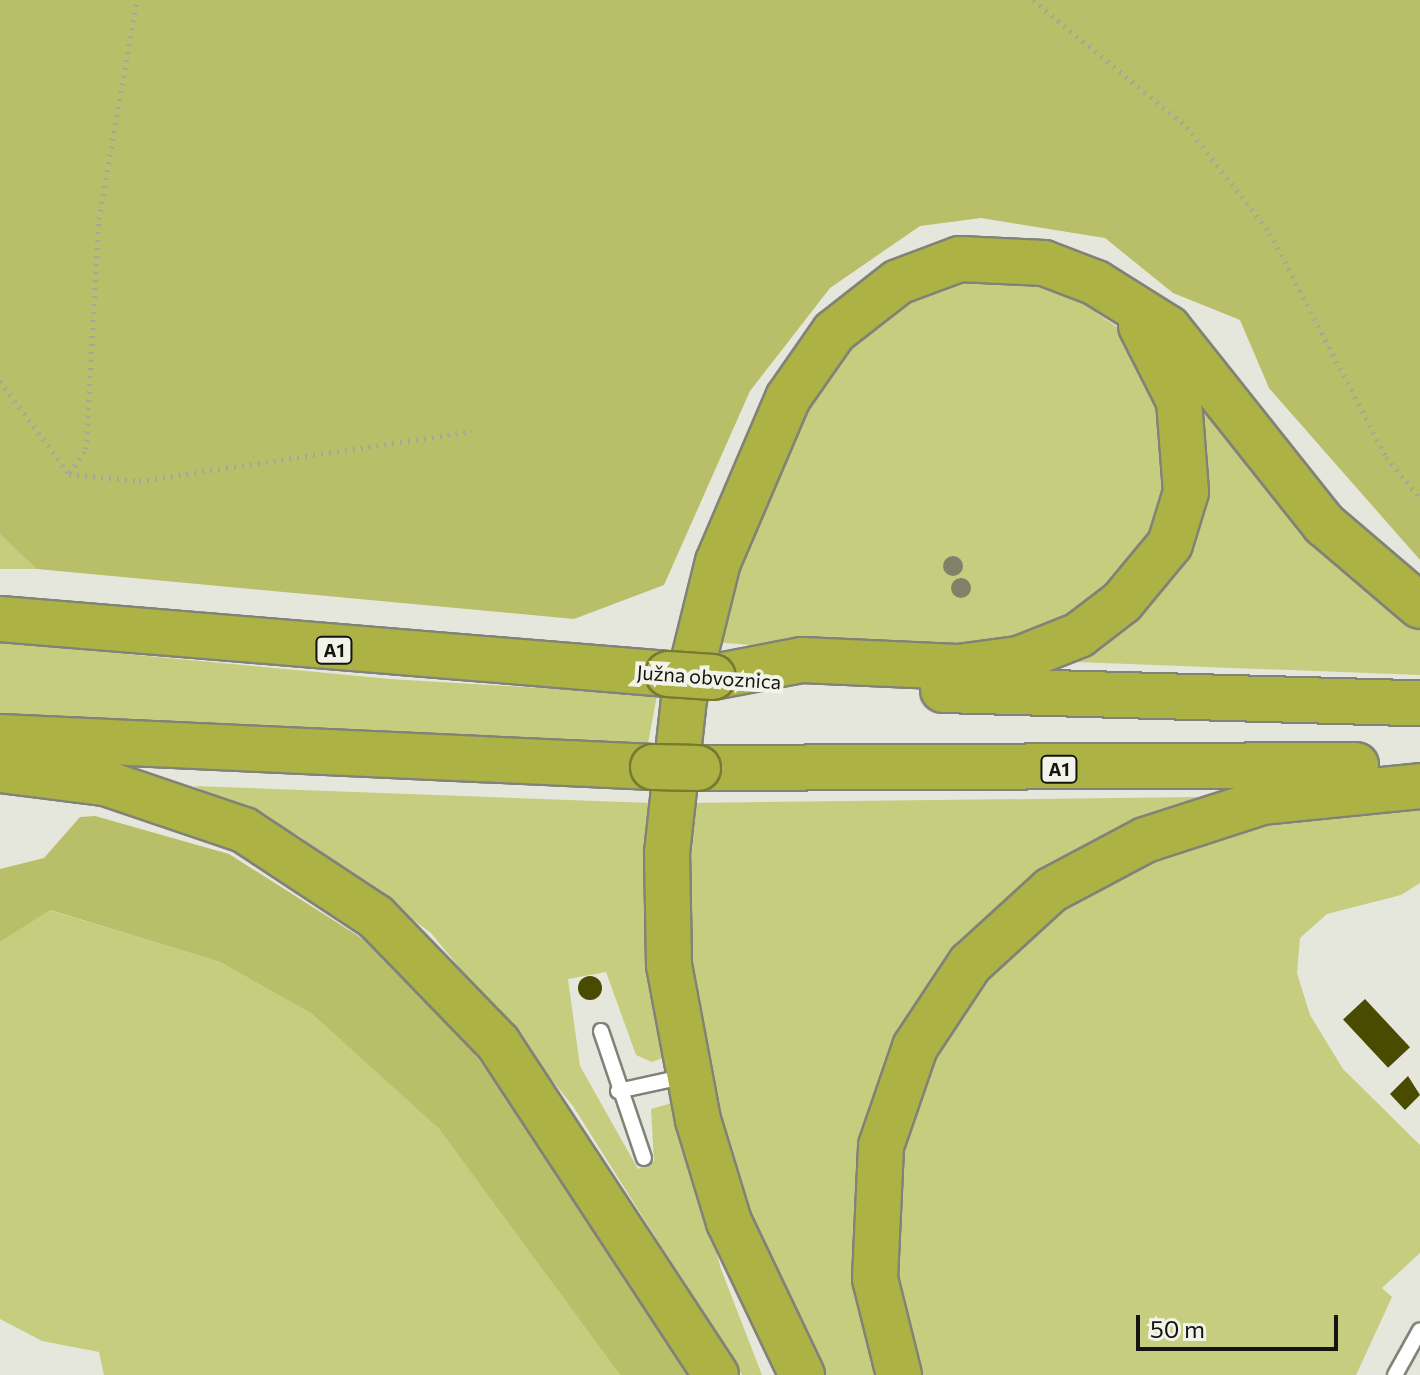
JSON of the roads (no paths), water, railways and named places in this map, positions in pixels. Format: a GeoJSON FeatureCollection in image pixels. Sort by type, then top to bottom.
{"type":"FeatureCollection","features":[{"type":"Feature","properties":{"kind":"highway"},"geometry":{"type":"LineString","coordinates":[[802,1375],[729,1222],[688,1076],[666,915],[678,742],[718,562],[788,398],[834,332],[929,266],[989,256],[1044,263],[1168,328],[1324,524],[1420,606]]}},
{"type":"Feature","properties":{"kind":"highway"},"geometry":{"type":"LineString","coordinates":[[713,677],[802,660],[958,667],[1019,659],[1079,635],[1122,602],[1170,544],[1187,463],[1168,370],[1123,302]]}},
{"type":"Feature","properties":{"kind":"highway","name":"Južna obvoznica"},"geometry":{"type":"LineString","coordinates":[[0,619],[713,677],[1420,703]]}},
{"type":"Feature","properties":{"kind":"highway","name":"A1"},"geometry":{"type":"LineString","coordinates":[[0,737],[698,768],[1420,764]]}},
{"type":"Feature","properties":{"kind":"highway"},"geometry":{"type":"LineString","coordinates":[[0,770],[161,798],[244,830],[376,917],[498,1043],[716,1375]]}},
{"type":"Feature","properties":{"kind":"highway"},"geometry":{"type":"LineString","coordinates":[[899,1375],[875,1279],[881,1146],[915,1047],[970,964],[1051,890],[1145,840],[1263,802],[1420,786]]}},
{"type":"Feature","properties":{"kind":"lane"},"geometry":{"type":"LineString","coordinates":[[601,1031],[618,1091],[644,1158]]}},
{"type":"Feature","properties":{"kind":"lane"},"geometry":{"type":"LineString","coordinates":[[618,1091],[688,1076]]}},
{"type":"Feature","properties":{"kind":"lane"},"geometry":{"type":"LineString","coordinates":[[1395,1375],[1420,1330]]}}]}
